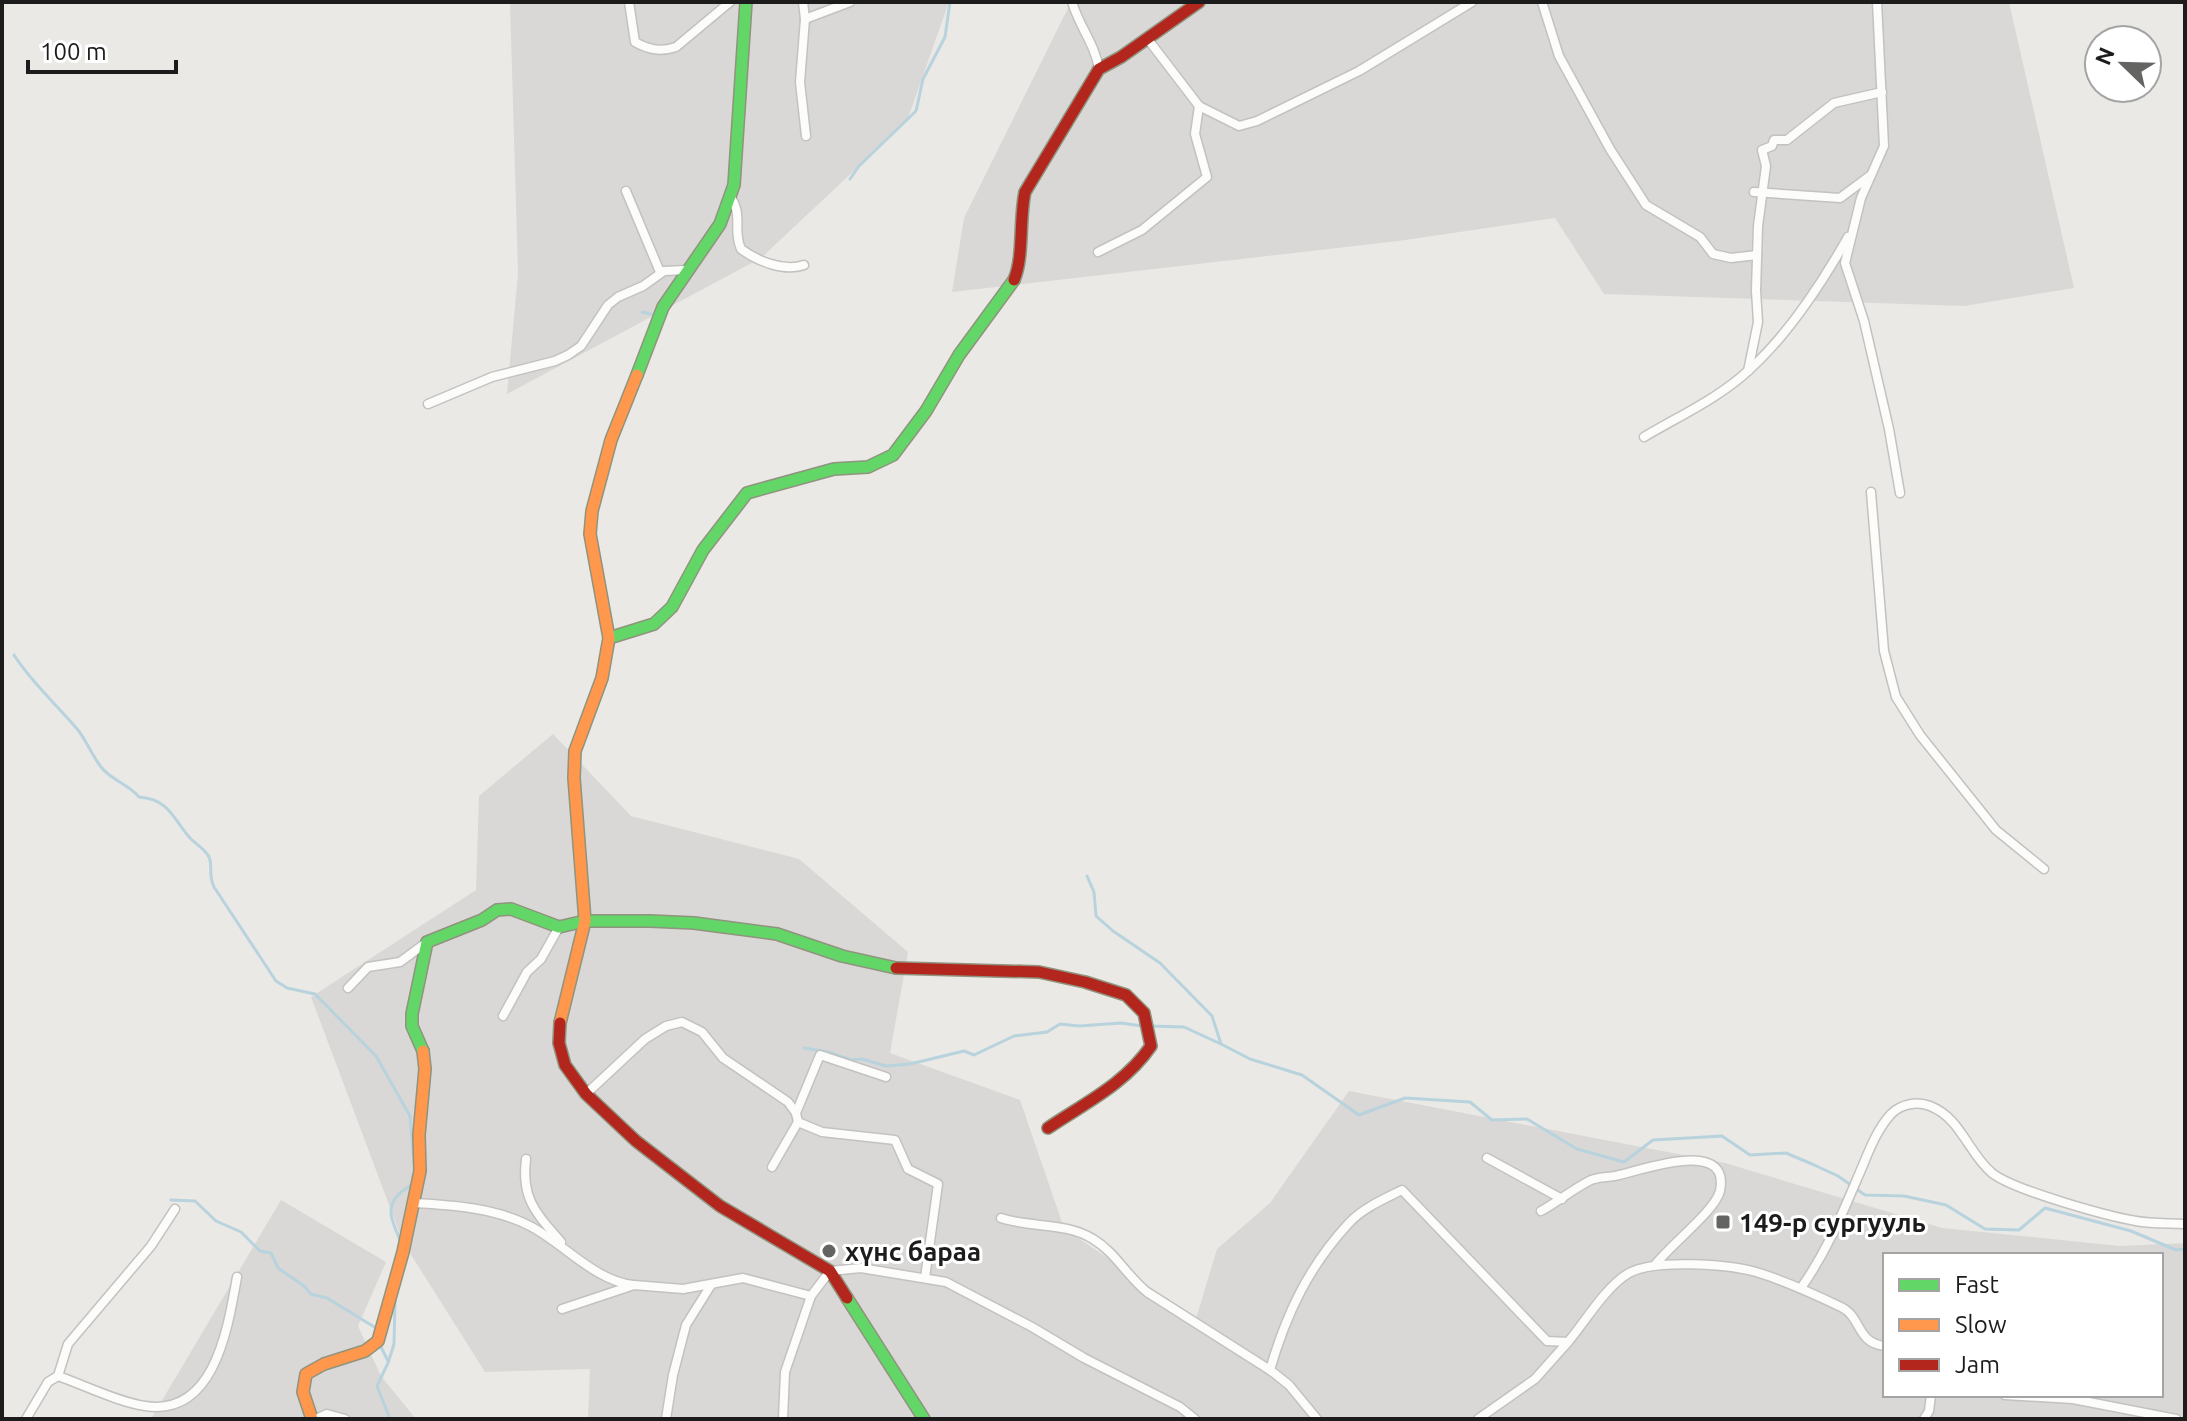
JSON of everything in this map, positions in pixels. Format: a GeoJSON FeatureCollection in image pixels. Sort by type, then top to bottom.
{"type":"FeatureCollection","features":[{"type":"Feature","properties":{"kind":"street"},"geometry":{"type":"LineString","coordinates":[[629,2],[635,42],[653,50],[666,50],[676,47],[730,2]]}},
{"type":"Feature","properties":{"kind":"street"},"geometry":{"type":"LineString","coordinates":[[746,2],[734,185],[720,224],[663,307],[611,440],[592,511],[590,534],[609,638],[602,678],[575,751],[574,778],[585,921],[560,1019],[559,1043],[565,1065],[586,1094],[636,1141],[720,1206],[830,1271],[924,1419]]}},
{"type":"Feature","properties":{"kind":"street"},"geometry":{"type":"LineString","coordinates":[[803,2],[805,19],[800,82],[806,136]]}},
{"type":"Feature","properties":{"kind":"street"},"geometry":{"type":"LineString","coordinates":[[805,19],[850,2]]}},
{"type":"Feature","properties":{"kind":"street"},"geometry":{"type":"LineString","coordinates":[[1072,2],[1078,23],[1093,46],[1099,69]]}},
{"type":"Feature","properties":{"kind":"street"},"geometry":{"type":"LineString","coordinates":[[609,638],[654,624],[672,607],[703,550],[747,493],[834,469],[868,467],[893,455],[926,411],[959,355],[1012,286],[1018,271],[1019,228],[1025,192],[1099,69],[1149,40],[1199,2]]}},
{"type":"Feature","properties":{"kind":"street"},"geometry":{"type":"LineString","coordinates":[[1149,40],[1199,106],[1239,126],[1257,121],[1359,71],[1472,2]]}},
{"type":"Feature","properties":{"kind":"street"},"geometry":{"type":"LineString","coordinates":[[1542,2],[1559,56],[1610,149],[1646,205],[1700,237],[1713,254],[1731,258],[1757,255]]}},
{"type":"Feature","properties":{"kind":"street"},"geometry":{"type":"LineString","coordinates":[[1877,2],[1884,146],[1852,230],[1845,263],[1864,321],[1900,493]]}},
{"type":"Feature","properties":{"kind":"street"},"geometry":{"type":"LineString","coordinates":[[1748,371],[1758,322],[1758,193],[1766,166],[1762,150],[1772,146],[1774,140],[1787,140],[1834,103],[1882,92]]}},
{"type":"Feature","properties":{"kind":"street"},"geometry":{"type":"LineString","coordinates":[[1098,252],[1142,230],[1207,177],[1195,134],[1199,106]]}},
{"type":"Feature","properties":{"kind":"street"},"geometry":{"type":"LineString","coordinates":[[1758,193],[1840,198],[1871,174]]}},
{"type":"Feature","properties":{"kind":"street"},"geometry":{"type":"LineString","coordinates":[[626,191],[660,272]]}},
{"type":"Feature","properties":{"kind":"street"},"geometry":{"type":"LineString","coordinates":[[730,196],[739,210],[737,240],[741,249],[767,262],[786,267],[804,265]]}},
{"type":"Feature","properties":{"kind":"street"},"geometry":{"type":"LineString","coordinates":[[1644,437],[1748,371],[1828,272],[1852,230]]}},
{"type":"Feature","properties":{"kind":"street"},"geometry":{"type":"LineString","coordinates":[[428,404],[492,377],[555,361],[575,351],[611,302],[643,286],[660,272],[686,270]]}},
{"type":"Feature","properties":{"kind":"street"},"geometry":{"type":"LineString","coordinates":[[1871,492],[1884,651],[1896,697],[1920,735],[1996,830],[2044,869]]}},
{"type":"Feature","properties":{"kind":"street"},"geometry":{"type":"LineString","coordinates":[[348,988],[368,967],[400,962],[427,942],[482,920],[497,910],[511,909],[559,927],[585,921],[694,923],[777,934],[842,956],[901,969],[1039,972],[1126,995],[1144,1013],[1151,1046],[1124,1077],[1048,1128]]}},
{"type":"Feature","properties":{"kind":"street"},"geometry":{"type":"LineString","coordinates":[[503,1016],[527,972],[541,959],[559,927]]}},
{"type":"Feature","properties":{"kind":"street"},"geometry":{"type":"LineString","coordinates":[[345,1419],[327,1414],[314,1419],[303,1392],[306,1374],[324,1364],[365,1351],[378,1341],[403,1252],[420,1171],[419,1135],[425,1069],[424,1054],[412,1026],[412,1014],[427,942]]}},
{"type":"Feature","properties":{"kind":"street"},"geometry":{"type":"LineString","coordinates":[[586,1094],[645,1039],[666,1026],[682,1022],[702,1032],[723,1058],[788,1102],[797,1117],[822,1132],[895,1140],[908,1169],[938,1184],[925,1278]]}},
{"type":"Feature","properties":{"kind":"street"},"geometry":{"type":"LineString","coordinates":[[772,1167],[797,1117],[820,1055],[886,1077]]}},
{"type":"Feature","properties":{"kind":"street"},"geometry":{"type":"LineString","coordinates":[[1801,1288],[1819,1262],[1885,1121],[1894,1110],[1906,1105],[1930,1106],[1954,1122],[1980,1160],[2001,1179],[2136,1221],[2185,1224]]}},
{"type":"Feature","properties":{"kind":"street"},"geometry":{"type":"LineString","coordinates":[[1487,1158],[1562,1199]]}},
{"type":"Feature","properties":{"kind":"street"},"geometry":{"type":"LineString","coordinates":[[526,1159],[525,1191],[532,1206],[573,1254]]}},
{"type":"Feature","properties":{"kind":"street"},"geometry":{"type":"LineString","coordinates":[[1541,1211],[1591,1180],[1657,1164],[1707,1161],[1720,1178],[1720,1191],[1714,1204],[1666,1250],[1655,1265]]}},
{"type":"Feature","properties":{"kind":"street"},"geometry":{"type":"LineString","coordinates":[[1270,1370],[1277,1344],[1304,1280],[1350,1222],[1374,1204],[1402,1190],[1547,1341],[1568,1342]]}},
{"type":"Feature","properties":{"kind":"street"},"geometry":{"type":"LineString","coordinates":[[414,1203],[500,1214],[527,1224],[606,1275],[634,1285],[683,1289],[743,1278],[811,1296]]}},
{"type":"Feature","properties":{"kind":"street"},"geometry":{"type":"LineString","coordinates":[[26,1419],[48,1382],[58,1376],[68,1344],[151,1246],[175,1209]]}},
{"type":"Feature","properties":{"kind":"street"},"geometry":{"type":"LineString","coordinates":[[1001,1218],[1058,1226],[1093,1239],[1147,1292],[1289,1385],[1317,1419]]}},
{"type":"Feature","properties":{"kind":"street"},"geometry":{"type":"LineString","coordinates":[[1478,1419],[1535,1379],[1617,1281],[1631,1271],[1655,1265],[1686,1264],[1753,1271],[1801,1288],[1844,1308],[1851,1314],[1861,1334],[1875,1345],[1883,1346]]}},
{"type":"Feature","properties":{"kind":"street"},"geometry":{"type":"LineString","coordinates":[[783,1419],[785,1372],[811,1296],[830,1271],[861,1268],[946,1282],[1180,1407],[1195,1419]]}},
{"type":"Feature","properties":{"kind":"street"},"geometry":{"type":"LineString","coordinates":[[58,1376],[143,1406],[165,1407],[191,1396],[214,1367],[226,1334],[237,1277]]}},
{"type":"Feature","properties":{"kind":"street"},"geometry":{"type":"LineString","coordinates":[[562,1309],[634,1285]]}},
{"type":"Feature","properties":{"kind":"street"},"geometry":{"type":"LineString","coordinates":[[666,1419],[686,1325],[711,1285]]}},
{"type":"Feature","properties":{"kind":"street"},"geometry":{"type":"LineString","coordinates":[[1924,1419],[1929,1411],[1931,1397]]}},
{"type":"Feature","properties":{"kind":"street"},"geometry":{"type":"LineString","coordinates":[[2039,1397],[2073,1399],[2176,1419]]}},
{"type":"Feature","properties":{"kind":"street"},"geometry":{"type":"LineString","coordinates":[[165,1407],[165,1419]]}},
{"type":"Feature","properties":{"kind":"shaded area"},"geometry":{"type":"Polygon","coordinates":[[[510,2],[949,2],[907,121],[761,258],[507,394],[518,274],[510,2]]]}},
{"type":"Feature","properties":{"kind":"shaded area"},"geometry":{"type":"Polygon","coordinates":[[[1071,2],[2009,2],[2074,288],[1964,306],[1604,294],[1555,218],[1398,241],[952,292],[964,218],[1071,2]]]}},
{"type":"Feature","properties":{"kind":"shaded area"},"geometry":{"type":"Polygon","coordinates":[[[553,734],[631,816],[799,859],[908,952],[890,1053],[1020,1100],[1064,1228],[1196,1319],[1217,1249],[1270,1203],[1349,1091],[1725,1163],[1942,1228],[2120,1246],[2185,1243],[2185,1419],[588,1419],[590,1369],[485,1372],[403,1242],[311,997],[476,890],[479,796],[553,734]]]}},
{"type":"Feature","properties":{"kind":"shaded area"},"geometry":{"type":"Polygon","coordinates":[[[281,1200],[386,1262],[358,1326],[381,1376],[416,1419],[151,1419],[281,1200]]]}},
{"type":"Feature","properties":{"kind":"waterway"},"geometry":{"type":"LineString","coordinates":[[850,179],[859,166],[916,111],[923,79],[945,37],[950,2]]}},
{"type":"Feature","properties":{"kind":"waterway"},"geometry":{"type":"LineString","coordinates":[[642,312],[651,314]]}},
{"type":"Feature","properties":{"kind":"waterway"},"geometry":{"type":"LineString","coordinates":[[14,655],[78,730],[105,771],[139,797],[165,806],[205,852],[210,860],[214,887],[276,981],[287,988],[315,994],[376,1056],[410,1116],[414,1164]]}},
{"type":"Feature","properties":{"kind":"waterway"},"geometry":{"type":"LineString","coordinates":[[1087,876],[1094,892],[1096,916],[1160,963],[1212,1016],[1221,1044],[1250,1059],[1302,1075],[1359,1115],[1405,1098],[1470,1102],[1492,1120],[1527,1119],[1577,1149],[1624,1162],[1653,1140],[1722,1136],[1750,1155],[1786,1153],[1838,1176],[1865,1195],[1904,1196],[1946,1205],[1985,1229],[2019,1230],[2045,1208],[2131,1231],[2176,1250],[2185,1249]]}},
{"type":"Feature","properties":{"kind":"waterway"},"geometry":{"type":"LineString","coordinates":[[804,1048],[886,1066],[910,1064],[964,1051],[974,1055],[1014,1036],[1047,1032],[1060,1024],[1121,1023],[1142,1026]]}},
{"type":"Feature","properties":{"kind":"waterway"},"geometry":{"type":"LineString","coordinates":[[1149,1026],[1184,1027],[1221,1044]]}},
{"type":"Feature","properties":{"kind":"waterway"},"geometry":{"type":"LineString","coordinates":[[401,1243],[391,1207],[398,1195],[414,1183]]}},
{"type":"Feature","properties":{"kind":"waterway"},"geometry":{"type":"LineString","coordinates":[[171,1200],[195,1201],[216,1221],[241,1232],[260,1251],[271,1253],[278,1268],[311,1294],[327,1298],[376,1328]]}},
{"type":"Feature","properties":{"kind":"waterway"},"geometry":{"type":"LineString","coordinates":[[390,1419],[377,1386],[394,1344],[395,1301]]}},
{"type":"Feature","properties":{"kind":"waterway"},"geometry":{"type":"LineString","coordinates":[[379,1343],[388,1361]]}},
{"type":"Feature","properties":{"kind":"traffic: fast"},"geometry":{"type":"LineString","coordinates":[[637,375],[663,307],[720,224],[734,185],[746,2]]}},
{"type":"Feature","properties":{"kind":"traffic: fast"},"geometry":{"type":"LineString","coordinates":[[609,638],[654,624],[672,607],[703,550],[747,493],[834,469],[868,467],[893,455],[926,411],[959,355],[1014,280]]}},
{"type":"Feature","properties":{"kind":"traffic: fast"},"geometry":{"type":"LineString","coordinates":[[423,1051],[412,1026],[412,1014],[427,942],[482,920],[497,910],[511,909],[559,927],[585,921],[650,921],[694,923],[777,934],[842,956],[896,968]]}},
{"type":"Feature","properties":{"kind":"traffic: fast"},"geometry":{"type":"LineString","coordinates":[[847,1298],[924,1419]]}},
{"type":"Feature","properties":{"kind":"traffic: slow"},"geometry":{"type":"LineString","coordinates":[[560,1023],[585,921],[574,778],[575,751],[602,678],[609,638],[590,534],[592,511],[611,440],[637,375]]}},
{"type":"Feature","properties":{"kind":"traffic: slow"},"geometry":{"type":"LineString","coordinates":[[312,1419],[303,1392],[306,1374],[324,1364],[365,1351],[378,1341],[403,1252],[420,1171],[419,1135],[425,1069],[423,1051]]}},
{"type":"Feature","properties":{"kind":"traffic: jam"},"geometry":{"type":"LineString","coordinates":[[1014,280],[1019,260],[1025,192],[1099,69],[1199,2]]}},
{"type":"Feature","properties":{"kind":"traffic: jam"},"geometry":{"type":"LineString","coordinates":[[896,968],[1039,972],[1126,995],[1144,1013],[1151,1046],[1141,1059],[1104,1092],[1048,1128]]}},
{"type":"Feature","properties":{"kind":"traffic: jam"},"geometry":{"type":"LineString","coordinates":[[560,1023],[559,1043],[565,1065],[586,1094],[636,1141],[720,1206],[830,1271],[847,1298]]}},
{"type":"Feature","properties":{"kind":"place","name":"149-р сургууль"},"geometry":{"type":"Point","coordinates":[1723,1222]}},
{"type":"Feature","properties":{"kind":"place","name":"хүнс бараа"},"geometry":{"type":"Point","coordinates":[829,1251]}}]}
